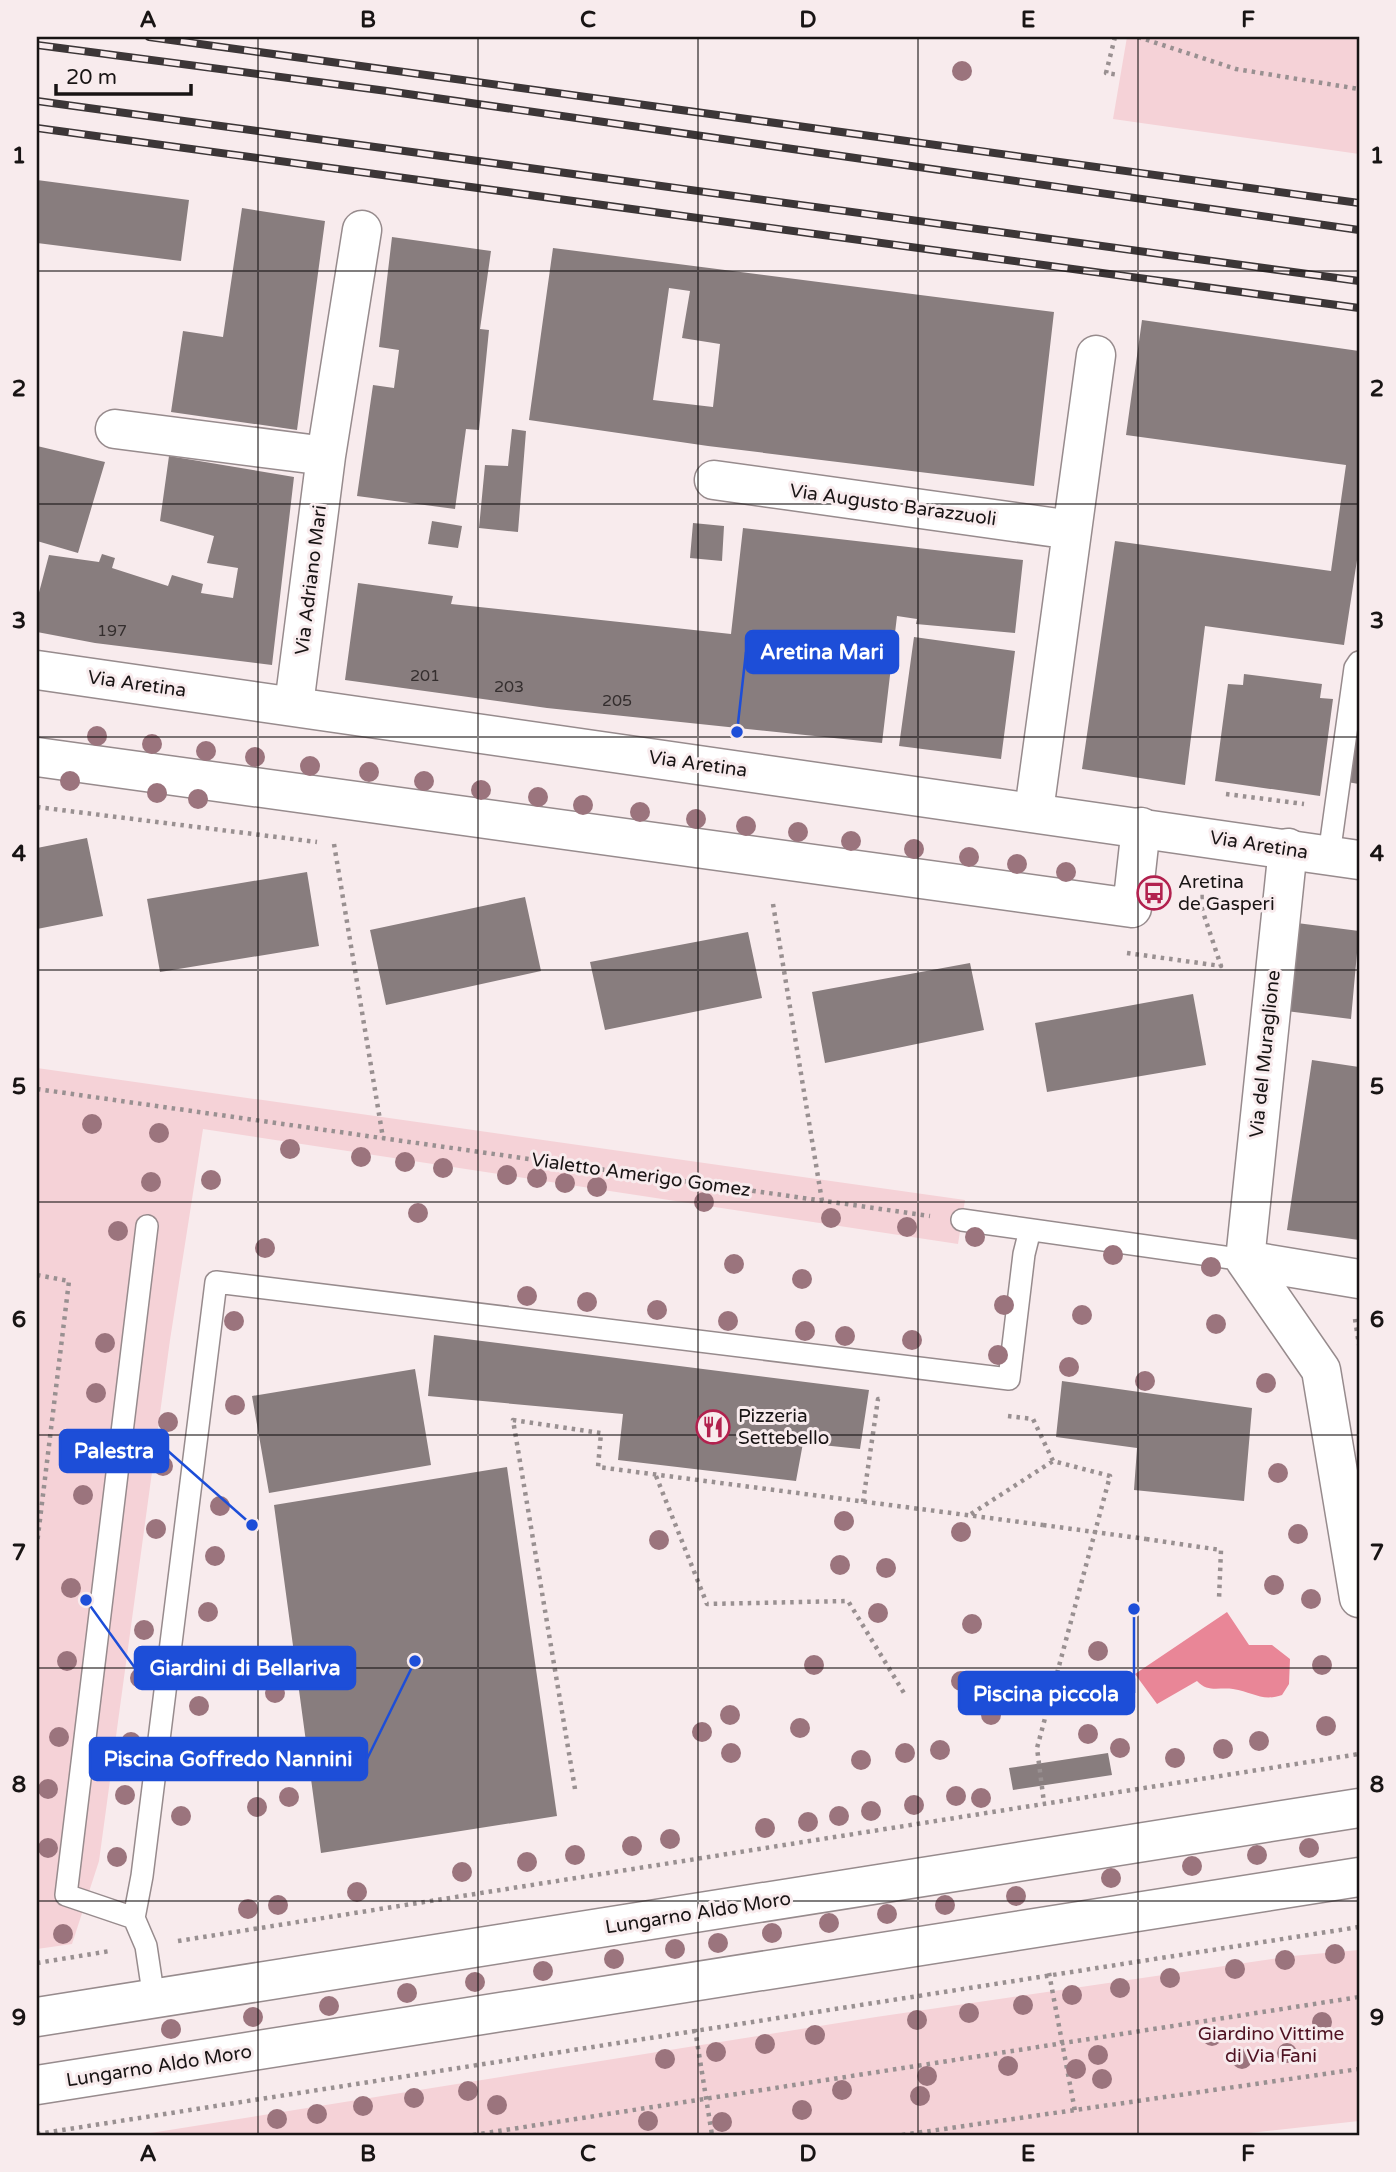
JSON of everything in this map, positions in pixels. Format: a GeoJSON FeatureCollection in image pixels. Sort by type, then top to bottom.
{"type":"FeatureCollection","features":[{"type":"Feature","properties":{"kind":"street","name":"Via Adriano Mari"},"geometry":{"type":"LineString","coordinates":[[295,705],[326,456],[362,230]]}},
{"type":"Feature","properties":{"kind":"street"},"geometry":{"type":"LineString","coordinates":[[1034,811],[1096,355]]}},
{"type":"Feature","properties":{"kind":"street"},"geometry":{"type":"LineString","coordinates":[[115,429],[326,456]]}},
{"type":"Feature","properties":{"kind":"street","name":"Via Augusto Barazzuoli"},"geometry":{"type":"LineString","coordinates":[[714,480],[1072,530]]}},
{"type":"Feature","properties":{"kind":"street","name":"Via Aretina"},"geometry":{"type":"LineString","coordinates":[[37,670],[1034,811],[1344,858]]}},
{"type":"Feature","properties":{"kind":"street"},"geometry":{"type":"LineString","coordinates":[[37,757],[1132,908],[1141,827]]}},
{"type":"Feature","properties":{"kind":"street","name":"Via del Muraglione"},"geometry":{"type":"LineString","coordinates":[[1245,1260],[1288,848]]}},
{"type":"Feature","properties":{"kind":"street"},"geometry":{"type":"LineString","coordinates":[[1245,1260],[1356,1295]]}},
{"type":"Feature","properties":{"kind":"street"},"geometry":{"type":"LineString","coordinates":[[1245,1260],[1321,1370],[1359,1598]]}},
{"type":"Feature","properties":{"kind":"street","name":"Lungarno Aldo Moro"},"geometry":{"type":"LineString","coordinates":[[37,2017],[1359,1808]]}},
{"type":"Feature","properties":{"kind":"street","name":"Lungarno Aldo Moro"},"geometry":{"type":"LineString","coordinates":[[37,2085],[1359,1877]]}},
{"type":"Feature","properties":{"kind":"lane"},"geometry":{"type":"LineString","coordinates":[[1344,858],[1355,668],[1359,662]]}},
{"type":"Feature","properties":{"kind":"lane"},"geometry":{"type":"LineString","coordinates":[[962,1220],[1245,1260]]}},
{"type":"Feature","properties":{"kind":"lane"},"geometry":{"type":"LineString","coordinates":[[134,1918],[66,1895],[147,1226]]}},
{"type":"Feature","properties":{"kind":"lane"},"geometry":{"type":"LineString","coordinates":[[154,1999],[146,1946],[134,1918],[142,1876],[216,1282],[1009,1379],[1030,1230]]}},
{"type":"Feature","properties":{"kind":"path"},"geometry":{"type":"LineString","coordinates":[[1115,37],[1106,73],[1119,75]]}},
{"type":"Feature","properties":{"kind":"path"},"geometry":{"type":"LineString","coordinates":[[1138,37],[1236,69],[1359,89]]}},
{"type":"Feature","properties":{"kind":"path"},"geometry":{"type":"LineString","coordinates":[[334,844],[383,1138]]}},
{"type":"Feature","properties":{"kind":"path"},"geometry":{"type":"LineString","coordinates":[[773,904],[822,1201]]}},
{"type":"Feature","properties":{"kind":"path","name":"Vialetto Amerigo Gomez"},"geometry":{"type":"LineString","coordinates":[[37,1089],[962,1220]]}},
{"type":"Feature","properties":{"kind":"path"},"geometry":{"type":"LineString","coordinates":[[37,1275],[69,1281],[37,1544]]}},
{"type":"Feature","properties":{"kind":"path"},"geometry":{"type":"LineString","coordinates":[[1356,1295],[1359,1345]]}},
{"type":"Feature","properties":{"kind":"path"},"geometry":{"type":"LineString","coordinates":[[863,1502],[878,1399],[891,1400]]}},
{"type":"Feature","properties":{"kind":"path"},"geometry":{"type":"LineString","coordinates":[[994,1414],[1033,1419],[1053,1461]]}},
{"type":"Feature","properties":{"kind":"path"},"geometry":{"type":"LineString","coordinates":[[575,1789],[513,1420],[601,1433],[598,1467],[970,1514],[1221,1550],[1219,1599]]}},
{"type":"Feature","properties":{"kind":"path"},"geometry":{"type":"LineString","coordinates":[[970,1514],[1053,1461],[1110,1476],[1037,1748],[1044,1803]]}},
{"type":"Feature","properties":{"kind":"path"},"geometry":{"type":"LineString","coordinates":[[656,1476],[706,1604],[848,1601],[904,1693]]}},
{"type":"Feature","properties":{"kind":"path"},"geometry":{"type":"LineString","coordinates":[[37,1963],[1359,1754]]}},
{"type":"Feature","properties":{"kind":"path"},"geometry":{"type":"LineString","coordinates":[[37,2134],[1049,1973],[1359,1927]]}},
{"type":"Feature","properties":{"kind":"path"},"geometry":{"type":"LineString","coordinates":[[1049,1973],[1075,2111]]}},
{"type":"Feature","properties":{"kind":"path"},"geometry":{"type":"LineString","coordinates":[[473,2135],[1359,1997]]}},
{"type":"Feature","properties":{"kind":"path"},"geometry":{"type":"LineString","coordinates":[[695,2029],[712,2135]]}},
{"type":"Feature","properties":{"kind":"path"},"geometry":{"type":"LineString","coordinates":[[902,2135],[1359,2069]]}},
{"type":"Feature","properties":{"kind":"green space"},"geometry":{"type":"Polygon","coordinates":[[[1127,37],[1359,37],[1359,154],[1113,119],[1127,37]]]}},
{"type":"Feature","properties":{"kind":"green space"},"geometry":{"type":"Polygon","coordinates":[[[37,1068],[965,1200],[958,1244],[203,1129],[170,1340],[99,1861],[72,1944],[37,1949],[37,1068]]]}},
{"type":"Feature","properties":{"kind":"green space","name":"Giardino Vittime di Via Fani"},"geometry":{"type":"Polygon","coordinates":[[[1359,1950],[1359,2121],[1231,2135],[138,2135],[876,2017],[1292,1956],[1359,1950]]]}},
{"type":"Feature","properties":{"kind":"shaded area"},"geometry":{"type":"Polygon","coordinates":[[[1227,1612],[1249,1645],[1272,1645],[1290,1659],[1289,1684],[1282,1695],[1263,1697],[1233,1689],[1210,1688],[1197,1681],[1157,1704],[1135,1674],[1227,1612]]]}},
{"type":"Feature","properties":{"kind":"building"},"geometry":{"type":"Polygon","coordinates":[[[37,180],[189,200],[181,261],[37,243],[37,180]]]}},
{"type":"Feature","properties":{"kind":"building"},"geometry":{"type":"Polygon","coordinates":[[[242,208],[325,221],[297,430],[171,412],[183,331],[223,337],[242,208]]]}},
{"type":"Feature","properties":{"kind":"building"},"geometry":{"type":"Polygon","coordinates":[[[392,237],[491,251],[480,329],[489,330],[479,430],[466,429],[455,509],[357,496],[373,385],[394,388],[399,350],[379,347],[392,237]]]}},
{"type":"Feature","properties":{"kind":"building"},"geometry":{"type":"Polygon","coordinates":[[[553,248],[1054,312],[1034,486],[708,446],[529,420],[553,248]],[[669,288],[653,400],[713,407],[720,344],[682,338],[690,291],[669,288]]]}},
{"type":"Feature","properties":{"kind":"building"},"geometry":{"type":"Polygon","coordinates":[[[1142,320],[1359,351],[1359,547],[1344,645],[1205,626],[1185,785],[1082,769],[1115,541],[1331,571],[1346,465],[1126,435],[1142,320]]]}},
{"type":"Feature","properties":{"kind":"building"},"geometry":{"type":"Polygon","coordinates":[[[512,429],[526,431],[518,532],[479,528],[485,465],[508,466],[512,429]]]}},
{"type":"Feature","properties":{"kind":"building"},"geometry":{"type":"Polygon","coordinates":[[[37,446],[105,462],[78,553],[37,541],[37,446]]]}},
{"type":"Feature","properties":{"kind":"building"},"geometry":{"type":"Polygon","coordinates":[[[169,456],[294,477],[272,665],[95,643],[37,632],[37,600],[49,555],[99,562],[102,554],[115,558],[112,568],[168,586],[172,575],[203,584],[201,593],[233,598],[238,568],[207,563],[214,536],[160,521],[169,456]]]}},
{"type":"Feature","properties":{"kind":"building"},"geometry":{"type":"Polygon","coordinates":[[[432,521],[462,526],[458,548],[428,544],[432,521]]]}},
{"type":"Feature","properties":{"kind":"building"},"geometry":{"type":"Polygon","coordinates":[[[693,523],[724,526],[722,561],[690,558],[693,523]]]}},
{"type":"Feature","properties":{"kind":"building"},"geometry":{"type":"Polygon","coordinates":[[[743,528],[1023,560],[1015,633],[916,624],[917,619],[897,616],[882,743],[547,708],[345,680],[358,583],[453,596],[451,604],[731,634],[743,528]]]}},
{"type":"Feature","properties":{"kind":"building"},"geometry":{"type":"Polygon","coordinates":[[[914,637],[1015,651],[1001,759],[899,746],[914,637]]]}},
{"type":"Feature","properties":{"kind":"building"},"geometry":{"type":"Polygon","coordinates":[[[1244,674],[1322,684],[1320,698],[1333,699],[1320,796],[1215,781],[1228,684],[1243,685],[1244,674]]]}},
{"type":"Feature","properties":{"kind":"building"},"geometry":{"type":"Polygon","coordinates":[[[1359,704],[1359,784],[1347,782],[1359,704]]]}},
{"type":"Feature","properties":{"kind":"building"},"geometry":{"type":"Polygon","coordinates":[[[87,838],[103,916],[37,929],[37,848],[87,838]]]}},
{"type":"Feature","properties":{"kind":"building"},"geometry":{"type":"Polygon","coordinates":[[[307,872],[319,946],[160,972],[147,899],[307,872]]]}},
{"type":"Feature","properties":{"kind":"building"},"geometry":{"type":"Polygon","coordinates":[[[525,897],[541,971],[386,1005],[370,930],[525,897]]]}},
{"type":"Feature","properties":{"kind":"building"},"geometry":{"type":"Polygon","coordinates":[[[1297,923],[1359,931],[1351,1019],[1286,1011],[1297,923]]]}},
{"type":"Feature","properties":{"kind":"building"},"geometry":{"type":"Polygon","coordinates":[[[748,932],[762,998],[605,1030],[590,962],[748,932]]]}},
{"type":"Feature","properties":{"kind":"building"},"geometry":{"type":"Polygon","coordinates":[[[970,963],[984,1030],[825,1063],[812,992],[970,963]]]}},
{"type":"Feature","properties":{"kind":"building"},"geometry":{"type":"Polygon","coordinates":[[[1193,994],[1206,1065],[1047,1092],[1035,1023],[1193,994]]]}},
{"type":"Feature","properties":{"kind":"building"},"geometry":{"type":"Polygon","coordinates":[[[1312,1060],[1359,1067],[1359,1240],[1287,1230],[1312,1060]]]}},
{"type":"Feature","properties":{"kind":"building"},"geometry":{"type":"Polygon","coordinates":[[[434,1335],[869,1390],[860,1449],[803,1443],[796,1481],[618,1460],[623,1414],[428,1396],[434,1335]]]}},
{"type":"Feature","properties":{"kind":"building"},"geometry":{"type":"Polygon","coordinates":[[[415,1369],[431,1465],[269,1493],[252,1396],[415,1369]]]}},
{"type":"Feature","properties":{"kind":"building"},"geometry":{"type":"Polygon","coordinates":[[[1062,1381],[1252,1408],[1244,1501],[1134,1490],[1137,1448],[1056,1437],[1062,1381]]]}},
{"type":"Feature","properties":{"kind":"building"},"geometry":{"type":"Polygon","coordinates":[[[507,1467],[557,1816],[321,1853],[274,1505],[507,1467]]]}},
{"type":"Feature","properties":{"kind":"building"},"geometry":{"type":"Polygon","coordinates":[[[1108,1753],[1112,1775],[1013,1790],[1009,1768],[1108,1753]]]}},
{"type":"Feature","properties":{"kind":"railway"},"geometry":{"type":"LineString","coordinates":[[149,37],[1359,203]]}},
{"type":"Feature","properties":{"kind":"railway"},"geometry":{"type":"LineString","coordinates":[[37,45],[387,91],[1359,230]]}},
{"type":"Feature","properties":{"kind":"railway"},"geometry":{"type":"LineString","coordinates":[[37,101],[1359,281]]}},
{"type":"Feature","properties":{"kind":"railway"},"geometry":{"type":"LineString","coordinates":[[37,128],[1359,308]]}},
{"type":"Feature","properties":{"kind":"place","name":"Aretina Mari"},"geometry":{"type":"Point","coordinates":[737,732]}},
{"type":"Feature","properties":{"kind":"place","name":"Aretina de Gasperi"},"geometry":{"type":"Point","coordinates":[1154,893]}},
{"type":"Feature","properties":{"kind":"place","name":"Pizzeria Settebello"},"geometry":{"type":"Point","coordinates":[713,1427]}},
{"type":"Feature","properties":{"kind":"place","name":"Palestra"},"geometry":{"type":"Point","coordinates":[252,1525]}},
{"type":"Feature","properties":{"kind":"place","name":"Giardini di Bellariva"},"geometry":{"type":"Point","coordinates":[86,1600]}},
{"type":"Feature","properties":{"kind":"place","name":"Piscina piccola"},"geometry":{"type":"Point","coordinates":[1134,1609]}},
{"type":"Feature","properties":{"kind":"place","name":"Piscina Goffredo Nannini"},"geometry":{"type":"Point","coordinates":[415,1661]}}]}
